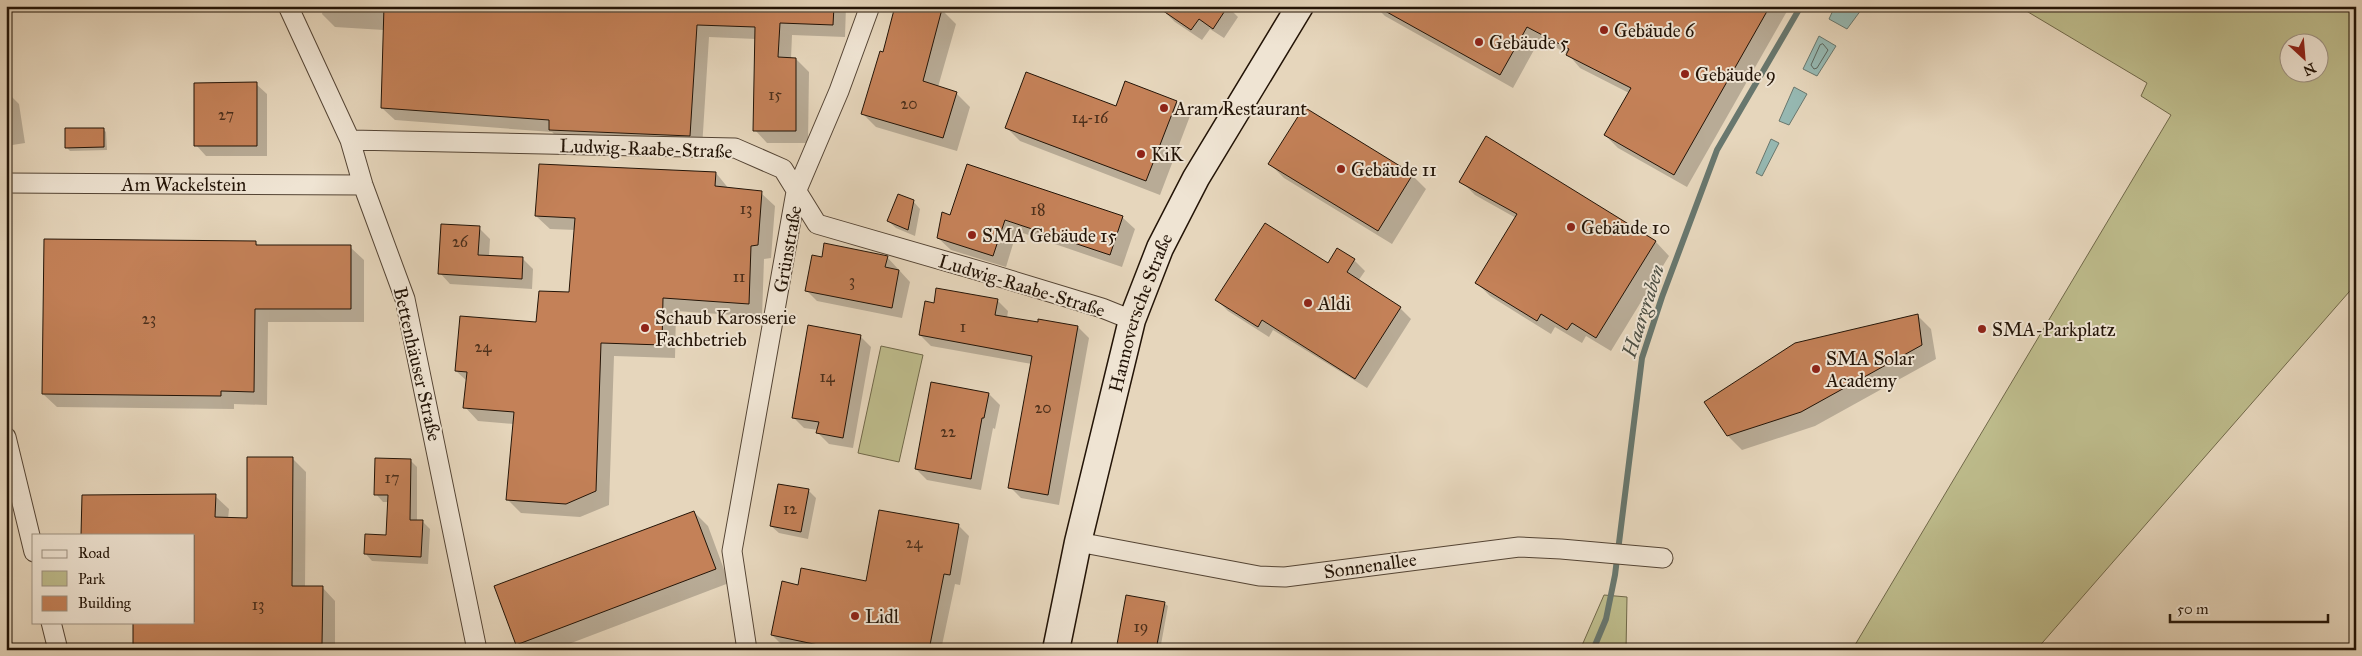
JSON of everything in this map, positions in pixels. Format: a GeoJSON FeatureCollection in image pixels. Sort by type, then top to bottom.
{"type":"FeatureCollection","features":[{"type":"Feature","properties":{"kind":"main road","name":"Hannoversche Straße"},"geometry":{"type":"LineString","coordinates":[[1056,650],[1078,542],[1132,320],[1160,248],[1196,178],[1300,6]]}},
{"type":"Feature","properties":{"kind":"street","name":"Bettenhäuser Straße"},"geometry":{"type":"LineString","coordinates":[[288,6],[350,140],[363,185],[406,298],[477,650]]}},
{"type":"Feature","properties":{"kind":"street","name":"Grünstraße"},"geometry":{"type":"LineString","coordinates":[[747,650],[732,551],[796,192],[839,91],[870,6]]}},
{"type":"Feature","properties":{"kind":"street","name":"Ludwig-Raabe-Straße"},"geometry":{"type":"LineString","coordinates":[[350,140],[735,148],[783,169],[817,224],[1102,308],[1132,320]]}},
{"type":"Feature","properties":{"kind":"street","name":"Am Wackelstein"},"geometry":{"type":"LineString","coordinates":[[6,183],[363,185]]}},
{"type":"Feature","properties":{"kind":"street"},"geometry":{"type":"LineString","coordinates":[[6,437],[32,544]]}},
{"type":"Feature","properties":{"kind":"street","name":"Sonnenallee"},"geometry":{"type":"LineString","coordinates":[[1078,542],[1259,576],[1284,576],[1519,547],[1664,558]]}},
{"type":"Feature","properties":{"kind":"street"},"geometry":{"type":"LineString","coordinates":[[52,624],[58,650]]}},
{"type":"Feature","properties":{"kind":"green space"},"geometry":{"type":"Polygon","coordinates":[[[2018,6],[2356,6],[2356,284],[2036,650],[1852,650],[2171,115],[2141,96],[2147,83],[2018,6]]]}},
{"type":"Feature","properties":{"kind":"green space"},"geometry":{"type":"Polygon","coordinates":[[[881,346],[923,355],[899,462],[858,453],[881,346]]]}},
{"type":"Feature","properties":{"kind":"green space"},"geometry":{"type":"Polygon","coordinates":[[[1604,595],[1627,597],[1626,650],[1580,650],[1604,595]]]}},
{"type":"Feature","properties":{"kind":"water"},"geometry":{"type":"Polygon","coordinates":[[[1835,6],[1864,6],[1847,29],[1829,19],[1835,6]]]}},
{"type":"Feature","properties":{"kind":"water"},"geometry":{"type":"Polygon","coordinates":[[[1819,36],[1836,46],[1817,76],[1803,69],[1819,36]]]}},
{"type":"Feature","properties":{"kind":"water"},"geometry":{"type":"Polygon","coordinates":[[[1794,87],[1807,94],[1789,125],[1779,121],[1794,87]]]}},
{"type":"Feature","properties":{"kind":"water"},"geometry":{"type":"Polygon","coordinates":[[[1771,139],[1779,143],[1762,176],[1756,173],[1771,139]]]}},
{"type":"Feature","properties":{"kind":"building"},"geometry":{"type":"Polygon","coordinates":[[[384,6],[834,6],[833,25],[780,23],[778,57],[796,58],[796,131],[753,131],[755,27],[697,25],[690,136],[549,130],[549,120],[381,108],[384,6]]]}},
{"type":"Feature","properties":{"kind":"building"},"geometry":{"type":"Polygon","coordinates":[[[895,6],[933,6],[942,9],[923,81],[957,92],[943,138],[861,114],[880,51],[883,52],[895,6]]]}},
{"type":"Feature","properties":{"kind":"building"},"geometry":{"type":"Polygon","coordinates":[[[1156,6],[1228,6],[1213,29],[1199,19],[1191,30],[1156,6]]]}},
{"type":"Feature","properties":{"kind":"building"},"geometry":{"type":"Polygon","coordinates":[[[1376,6],[1770,6],[1674,175],[1604,135],[1631,88],[1566,55],[1569,49],[1527,27],[1500,75],[1376,6]]]}},
{"type":"Feature","properties":{"kind":"building"},"geometry":{"type":"Polygon","coordinates":[[[1026,72],[1116,106],[1125,81],[1177,101],[1146,181],[1005,128],[1026,72]]]}},
{"type":"Feature","properties":{"kind":"building"},"geometry":{"type":"Polygon","coordinates":[[[257,82],[257,146],[194,146],[194,83],[257,82]]]}},
{"type":"Feature","properties":{"kind":"building","name":"Gebäude 11"},"geometry":{"type":"Polygon","coordinates":[[[1304,107],[1413,174],[1378,231],[1268,164],[1304,107]]]}},
{"type":"Feature","properties":{"kind":"building"},"geometry":{"type":"Polygon","coordinates":[[[65,128],[104,128],[104,147],[65,148],[65,128]]]}},
{"type":"Feature","properties":{"kind":"building","name":"Gebäude 10"},"geometry":{"type":"Polygon","coordinates":[[[1486,136],[1656,241],[1596,338],[1572,323],[1567,330],[1541,314],[1537,321],[1475,283],[1517,214],[1459,182],[1486,136]]]}},
{"type":"Feature","properties":{"kind":"building"},"geometry":{"type":"Polygon","coordinates":[[[539,164],[716,172],[715,186],[762,191],[758,245],[751,246],[749,304],[663,298],[662,345],[601,343],[596,491],[566,504],[506,500],[514,412],[463,408],[467,372],[455,371],[460,316],[536,322],[539,291],[569,292],[575,218],[535,216],[539,164]]]}},
{"type":"Feature","properties":{"kind":"building"},"geometry":{"type":"Polygon","coordinates":[[[967,164],[1123,216],[1110,255],[1005,220],[993,256],[937,238],[942,212],[950,215],[967,164]]]}},
{"type":"Feature","properties":{"kind":"building"},"geometry":{"type":"Polygon","coordinates":[[[898,194],[914,200],[908,230],[887,221],[898,194]]]}},
{"type":"Feature","properties":{"kind":"building","name":"Aldi"},"geometry":{"type":"Polygon","coordinates":[[[1265,223],[1328,263],[1337,248],[1355,259],[1347,272],[1401,307],[1355,379],[1262,320],[1258,327],[1215,300],[1265,223]]]}},
{"type":"Feature","properties":{"kind":"building"},"geometry":{"type":"Polygon","coordinates":[[[441,224],[480,226],[478,255],[523,257],[522,279],[438,274],[441,224]]]}},
{"type":"Feature","properties":{"kind":"building"},"geometry":{"type":"Polygon","coordinates":[[[44,239],[256,241],[256,245],[351,245],[351,309],[255,309],[254,392],[221,391],[221,396],[42,394],[44,239]]]}},
{"type":"Feature","properties":{"kind":"building"},"geometry":{"type":"Polygon","coordinates":[[[824,243],[888,256],[885,267],[899,270],[892,308],[805,291],[812,255],[822,257],[824,243]]]}},
{"type":"Feature","properties":{"kind":"building"},"geometry":{"type":"Polygon","coordinates":[[[936,288],[998,299],[995,315],[1038,322],[1038,319],[1078,326],[1048,495],[1008,488],[1032,356],[919,335],[925,301],[934,303],[936,288]]]}},
{"type":"Feature","properties":{"kind":"building","name":"SMA Solar Academy"},"geometry":{"type":"Polygon","coordinates":[[[1918,314],[1922,345],[1801,412],[1727,436],[1704,402],[1795,343],[1918,314]]]}},
{"type":"Feature","properties":{"kind":"building"},"geometry":{"type":"Polygon","coordinates":[[[808,325],[861,335],[843,438],[816,433],[819,422],[792,418],[808,325]]]}},
{"type":"Feature","properties":{"kind":"building"},"geometry":{"type":"Polygon","coordinates":[[[931,382],[989,393],[984,418],[982,418],[971,479],[915,469],[931,382]]]}},
{"type":"Feature","properties":{"kind":"building"},"geometry":{"type":"Polygon","coordinates":[[[247,457],[293,457],[292,586],[323,586],[322,644],[133,645],[133,624],[195,624],[195,534],[81,534],[82,495],[216,494],[215,517],[247,518],[247,457]]]}},
{"type":"Feature","properties":{"kind":"building"},"geometry":{"type":"Polygon","coordinates":[[[375,458],[411,459],[410,520],[423,520],[421,557],[364,554],[365,534],[386,535],[388,495],[374,495],[375,458]]]}},
{"type":"Feature","properties":{"kind":"building"},"geometry":{"type":"Polygon","coordinates":[[[778,484],[809,489],[801,532],[770,526],[778,484]]]}},
{"type":"Feature","properties":{"kind":"building","name":"Lidl"},"geometry":{"type":"Polygon","coordinates":[[[879,510],[959,524],[950,575],[944,574],[929,650],[842,650],[771,635],[782,581],[798,585],[801,568],[866,581],[879,510]]]}},
{"type":"Feature","properties":{"kind":"building"},"geometry":{"type":"Polygon","coordinates":[[[694,511],[716,569],[516,645],[494,586],[694,511]]]}},
{"type":"Feature","properties":{"kind":"building"},"geometry":{"type":"Polygon","coordinates":[[[1126,595],[1165,602],[1156,650],[1116,650],[1126,595]]]}},
{"type":"Feature","properties":{"kind":"waterway","name":"Haargraben"},"geometry":{"type":"LineString","coordinates":[[1593,650],[1606,619],[1615,575],[1642,358],[1662,297],[1717,150],[1801,6]]}},
{"type":"Feature","properties":{"kind":"place","name":"Gebäude 6"},"geometry":{"type":"Point","coordinates":[1604,30]}},
{"type":"Feature","properties":{"kind":"place","name":"Gebäude 5"},"geometry":{"type":"Point","coordinates":[1479,42]}},
{"type":"Feature","properties":{"kind":"place","name":"Gebäude 9"},"geometry":{"type":"Point","coordinates":[1685,74]}},
{"type":"Feature","properties":{"kind":"place","name":"Aram Restaurant"},"geometry":{"type":"Point","coordinates":[1164,108]}},
{"type":"Feature","properties":{"kind":"place","name":"KiK"},"geometry":{"type":"Point","coordinates":[1141,154]}},
{"type":"Feature","properties":{"kind":"place","name":"Gebäude 11"},"geometry":{"type":"Point","coordinates":[1341,169]}},
{"type":"Feature","properties":{"kind":"place","name":"Gebäude 10"},"geometry":{"type":"Point","coordinates":[1571,227]}},
{"type":"Feature","properties":{"kind":"place","name":"SMA Gebäude 15"},"geometry":{"type":"Point","coordinates":[972,235]}},
{"type":"Feature","properties":{"kind":"place","name":"Aldi"},"geometry":{"type":"Point","coordinates":[1308,303]}},
{"type":"Feature","properties":{"kind":"place","name":"Schaub Karosserie Fachbetrieb"},"geometry":{"type":"Point","coordinates":[645,328]}},
{"type":"Feature","properties":{"kind":"place","name":"SMA-Parkplatz"},"geometry":{"type":"Point","coordinates":[1982,329]}},
{"type":"Feature","properties":{"kind":"place","name":"SMA Solar Academy"},"geometry":{"type":"Point","coordinates":[1816,369]}},
{"type":"Feature","properties":{"kind":"place","name":"Lidl"},"geometry":{"type":"Point","coordinates":[855,616]}}]}
